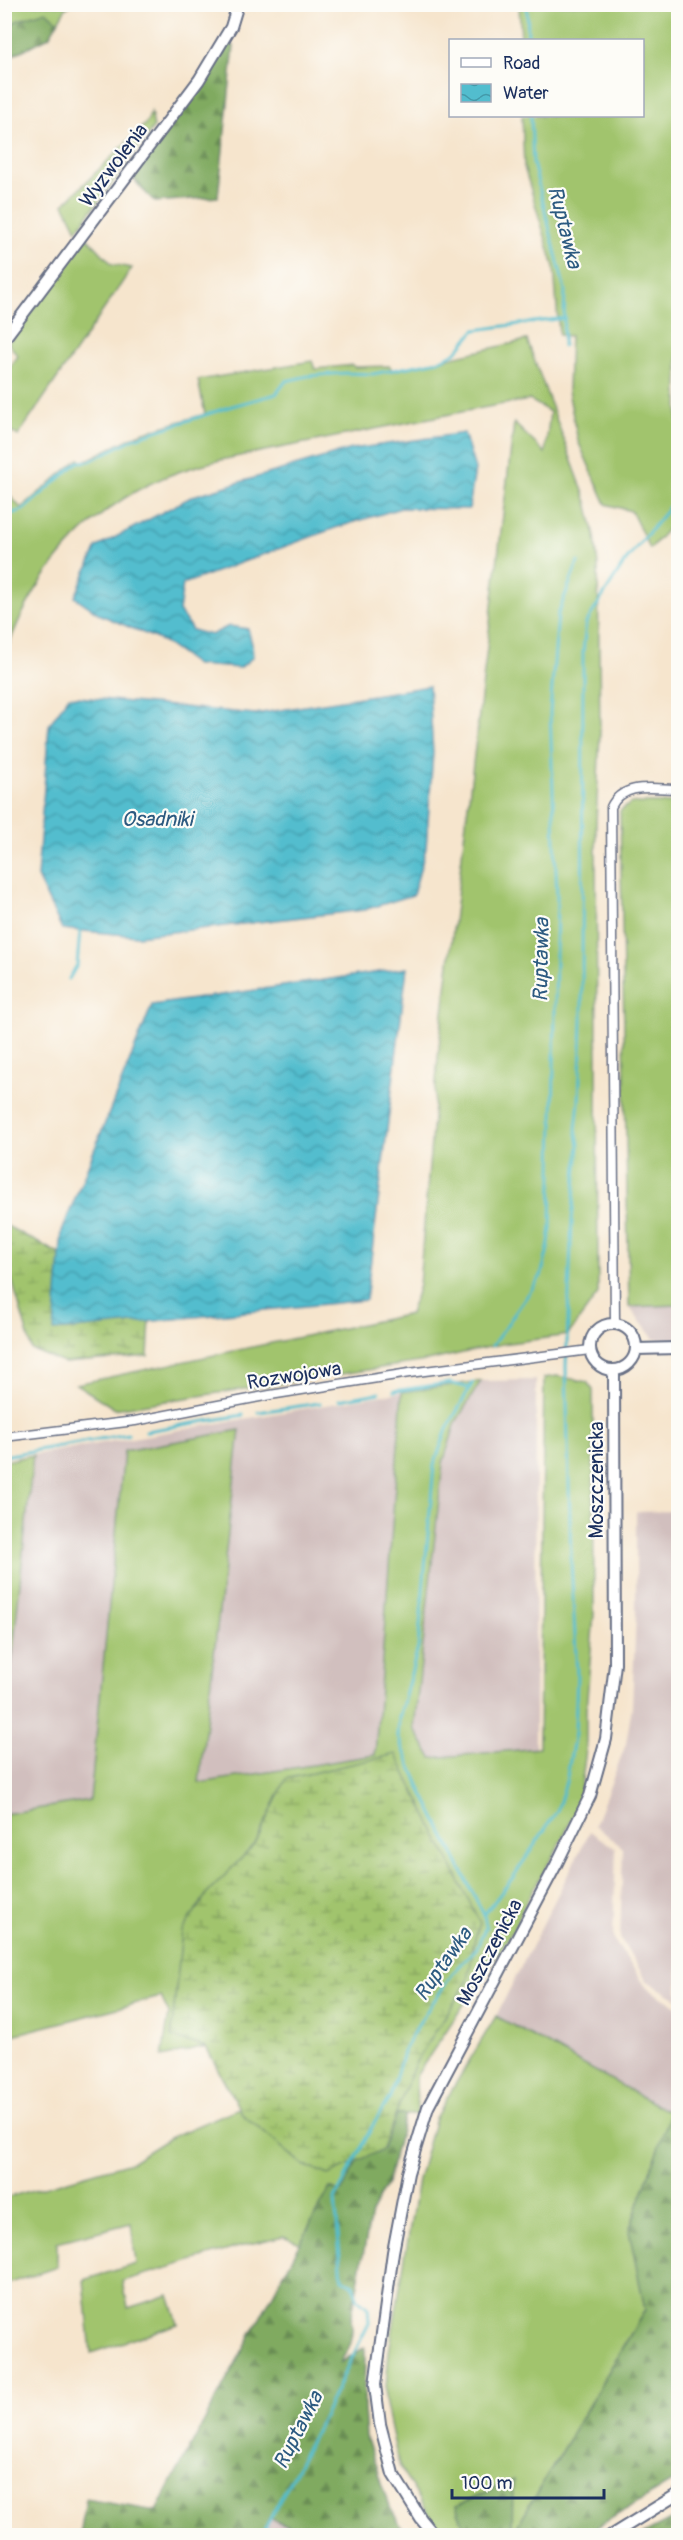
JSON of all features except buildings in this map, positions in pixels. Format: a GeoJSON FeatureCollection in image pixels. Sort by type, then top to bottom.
{"type":"FeatureCollection","features":[{"type":"Feature","properties":{"kind":"street","name":"Wyzwolenia"},"geometry":{"type":"LineString","coordinates":[[4,339],[199,80],[231,27],[238,4]]}},
{"type":"Feature","properties":{"kind":"street"},"geometry":{"type":"LineString","coordinates":[[615,1324],[611,807],[615,797],[628,789],[678,789]]}},
{"type":"Feature","properties":{"kind":"street"},"geometry":{"type":"LineString","coordinates":[[609,1324],[615,1324],[633,1335],[636,1349],[634,1356],[625,1367],[611,1370],[597,1364],[590,1350],[590,1343],[597,1331],[609,1324]]}},
{"type":"Feature","properties":{"kind":"street"},"geometry":{"type":"LineString","coordinates":[[636,1349],[678,1348]]}},
{"type":"Feature","properties":{"kind":"street","name":"Rozwojowa"},"geometry":{"type":"LineString","coordinates":[[4,1437],[135,1421],[270,1395],[590,1350]]}},
{"type":"Feature","properties":{"kind":"street","name":"Moszczenicka"},"geometry":{"type":"LineString","coordinates":[[435,2535],[421,2519],[393,2474],[380,2424],[375,2385],[393,2252],[408,2173],[428,2107],[556,1866],[590,1796],[606,1739],[615,1664],[614,1375],[611,1370]]}},
{"type":"Feature","properties":{"kind":"street"},"geometry":{"type":"LineString","coordinates":[[610,2535],[678,2494]]}},
{"type":"Feature","properties":{"kind":"shaded area"},"geometry":{"type":"Polygon","coordinates":[[[678,1305],[678,1340],[654,1339],[629,1307],[678,1305]]]}},
{"type":"Feature","properties":{"kind":"shaded area"},"geometry":{"type":"Polygon","coordinates":[[[536,1380],[535,1748],[432,1759],[414,1728],[443,1463],[456,1422],[481,1381],[536,1380]]]}},
{"type":"Feature","properties":{"kind":"shaded area"},"geometry":{"type":"Polygon","coordinates":[[[402,1392],[376,1755],[199,1783],[240,1430],[124,1452],[90,1800],[5,1814],[5,1730],[33,1455],[402,1392]]]}},
{"type":"Feature","properties":{"kind":"shaded area"},"geometry":{"type":"Polygon","coordinates":[[[678,1511],[678,2000],[646,1980],[620,1938],[623,1848],[595,1825],[626,1744],[632,1707],[636,1614],[636,1512],[678,1511]]]}},
{"type":"Feature","properties":{"kind":"shaded area"},"geometry":{"type":"Polygon","coordinates":[[[590,1831],[616,1849],[613,1939],[647,1988],[678,2007],[678,2087],[671,2113],[496,2016],[590,1831]]]}},
{"type":"Feature","properties":{"kind":"shaded area"},"geometry":{"type":"Polygon","coordinates":[[[269,2518],[313,2535],[262,2536],[269,2518]]]}},
{"type":"Feature","properties":{"kind":"green space"},"geometry":{"type":"Polygon","coordinates":[[[5,5],[71,5],[66,8],[49,37],[5,59],[5,5]]]}},
{"type":"Feature","properties":{"kind":"green space"},"geometry":{"type":"Polygon","coordinates":[[[519,5],[678,5],[678,517],[650,549],[631,511],[606,504],[578,441],[568,391],[570,336],[559,335],[554,267],[524,167],[522,117],[644,117],[644,39],[521,39],[519,5]]]}},
{"type":"Feature","properties":{"kind":"green space"},"geometry":{"type":"Polygon","coordinates":[[[46,11],[58,22],[49,37],[5,59],[5,31],[16,21],[46,11]]]}},
{"type":"Feature","properties":{"kind":"green space"},"geometry":{"type":"Polygon","coordinates":[[[229,43],[234,46],[218,197],[155,202],[132,176],[200,87],[229,43]]]}},
{"type":"Feature","properties":{"kind":"green space"},"geometry":{"type":"Polygon","coordinates":[[[151,112],[154,127],[77,230],[64,204],[147,122],[151,112]]]}},
{"type":"Feature","properties":{"kind":"green space"},"geometry":{"type":"Polygon","coordinates":[[[87,237],[112,264],[132,268],[18,436],[12,432],[7,438],[4,435],[4,375],[18,356],[8,343],[87,237]]]}},
{"type":"Feature","properties":{"kind":"green space"},"geometry":{"type":"Polygon","coordinates":[[[527,340],[587,502],[595,536],[598,566],[600,733],[596,824],[598,1294],[568,1335],[502,1344],[432,1360],[115,1409],[76,1384],[410,1314],[419,1285],[439,1046],[514,423],[545,453],[550,412],[530,400],[498,405],[237,456],[194,467],[161,479],[130,495],[102,514],[77,537],[54,563],[35,592],[18,622],[5,655],[5,490],[21,508],[79,459],[83,462],[141,433],[205,414],[198,380],[312,361],[315,369],[353,365],[354,367],[390,366],[392,371],[527,340]]]}},
{"type":"Feature","properties":{"kind":"green space"},"geometry":{"type":"Polygon","coordinates":[[[631,803],[678,803],[678,1305],[629,1307],[620,811],[631,803]]]}},
{"type":"Feature","properties":{"kind":"green space"},"geometry":{"type":"Polygon","coordinates":[[[5,1225],[63,1256],[150,1318],[148,1356],[64,1363],[32,1350],[5,1256],[5,1225]]]}},
{"type":"Feature","properties":{"kind":"green space"},"geometry":{"type":"Polygon","coordinates":[[[557,1376],[587,1382],[593,1390],[594,1614],[586,1710],[586,1750],[580,1794],[577,1808],[559,1846],[528,1898],[513,1931],[416,2076],[417,2115],[381,2115],[341,2194],[330,2188],[300,2243],[284,2236],[123,2281],[128,2308],[169,2295],[178,2324],[91,2353],[84,2280],[136,2264],[131,2223],[57,2242],[57,2267],[5,2285],[5,2198],[131,2162],[169,2138],[239,2108],[206,2047],[162,2057],[169,2014],[161,1997],[5,2037],[5,1814],[90,1800],[124,1451],[240,1430],[199,1783],[375,1755],[402,1392],[481,1381],[456,1422],[443,1463],[414,1728],[432,1758],[539,1748],[544,1378],[557,1376]]]}},
{"type":"Feature","properties":{"kind":"green space"},"geometry":{"type":"Polygon","coordinates":[[[33,1455],[5,1730],[5,1461],[33,1455]]]}},
{"type":"Feature","properties":{"kind":"green space"},"geometry":{"type":"Polygon","coordinates":[[[396,1754],[480,1923],[475,1938],[468,1981],[415,2063],[383,2149],[329,2175],[303,2165],[242,2114],[206,2047],[171,2037],[182,1931],[206,1895],[255,1844],[286,1779],[396,1754]]]}},
{"type":"Feature","properties":{"kind":"green space"},"geometry":{"type":"Polygon","coordinates":[[[496,2016],[671,2113],[631,2225],[645,2310],[512,2535],[512,2481],[456,2506],[467,2535],[444,2535],[399,2466],[385,2400],[389,2352],[418,2180],[435,2118],[496,2016]]]}},
{"type":"Feature","properties":{"kind":"green space"},"geometry":{"type":"Polygon","coordinates":[[[678,2091],[678,2478],[584,2535],[512,2535],[645,2310],[629,2231],[678,2091]]]}},
{"type":"Feature","properties":{"kind":"green space"},"geometry":{"type":"Polygon","coordinates":[[[381,2115],[405,2115],[387,2183],[371,2213],[351,2320],[351,2337],[340,2363],[365,2347],[366,2436],[388,2504],[406,2535],[313,2535],[269,2518],[262,2535],[80,2536],[86,2499],[156,2511],[330,2188],[341,2193],[381,2115]]]}},
{"type":"Feature","properties":{"kind":"green space"},"geometry":{"type":"Polygon","coordinates":[[[513,2480],[512,2535],[467,2535],[456,2506],[513,2480]]]}},
{"type":"Feature","properties":{"kind":"green space"},"geometry":{"type":"Polygon","coordinates":[[[678,2516],[678,2535],[642,2535],[678,2516]]]}},
{"type":"Feature","properties":{"kind":"water"},"geometry":{"type":"Polygon","coordinates":[[[464,433],[475,469],[469,509],[401,508],[335,528],[183,584],[179,611],[192,630],[211,635],[229,626],[248,629],[253,657],[240,668],[196,665],[162,641],[101,615],[75,597],[97,547],[193,496],[352,449],[464,433]]]}},
{"type":"Feature","properties":{"kind":"water","name":"Osadniki"},"geometry":{"type":"Polygon","coordinates":[[[429,686],[433,753],[426,848],[413,895],[364,910],[137,936],[62,929],[37,877],[49,725],[69,696],[255,714],[429,686]]]}},
{"type":"Feature","properties":{"kind":"water"},"geometry":{"type":"Polygon","coordinates":[[[407,968],[366,1300],[54,1331],[62,1231],[152,1005],[407,968]]]}},
{"type":"Feature","properties":{"kind":"waterway","name":"Ruptawka"},"geometry":{"type":"LineString","coordinates":[[527,4],[528,39]]}},
{"type":"Feature","properties":{"kind":"waterway","name":"Ruptawka"},"geometry":{"type":"LineString","coordinates":[[531,117],[533,163],[565,290],[563,346]]}},
{"type":"Feature","properties":{"kind":"waterway"},"geometry":{"type":"LineString","coordinates":[[4,516],[23,510],[78,462],[90,461],[135,438],[276,394],[286,381],[308,376],[346,373],[373,374],[438,361],[455,353],[475,330],[565,318]]}},
{"type":"Feature","properties":{"kind":"waterway"},"geometry":{"type":"LineString","coordinates":[[484,1915],[514,1876],[557,1811],[566,1782],[575,1733],[577,1674],[571,1561],[566,1367],[572,1220],[579,1145],[576,1129],[582,1020],[583,652],[586,623],[624,563],[675,500]]}},
{"type":"Feature","properties":{"kind":"waterway","name":"Ruptawka"},"geometry":{"type":"LineString","coordinates":[[492,1346],[541,1276],[551,1228],[557,897],[550,712],[558,614],[578,562]]}},
{"type":"Feature","properties":{"kind":"waterway"},"geometry":{"type":"LineString","coordinates":[[69,979],[77,965],[80,931]]}},
{"type":"Feature","properties":{"kind":"waterway","name":"Ruptawka"},"geometry":{"type":"LineString","coordinates":[[261,2536],[369,2323],[368,2308],[358,2299],[353,2285],[342,2279],[335,2199],[375,2121],[390,2097],[404,2049],[454,1972],[477,1948],[486,1926],[484,1915],[422,1792],[398,1737],[399,1718],[418,1648],[434,1465],[447,1429],[473,1382]]}},
{"type":"Feature","properties":{"kind":"waterway"},"geometry":{"type":"LineString","coordinates":[[394,1391],[450,1383],[469,1388]]}},
{"type":"Feature","properties":{"kind":"waterway"},"geometry":{"type":"LineString","coordinates":[[339,1400],[379,1393]]}},
{"type":"Feature","properties":{"kind":"waterway"},"geometry":{"type":"LineString","coordinates":[[258,1412],[320,1403]]}},
{"type":"Feature","properties":{"kind":"waterway"},"geometry":{"type":"LineString","coordinates":[[146,1431],[243,1415]]}},
{"type":"Feature","properties":{"kind":"waterway"},"geometry":{"type":"LineString","coordinates":[[4,1456],[128,1434]]}}]}
